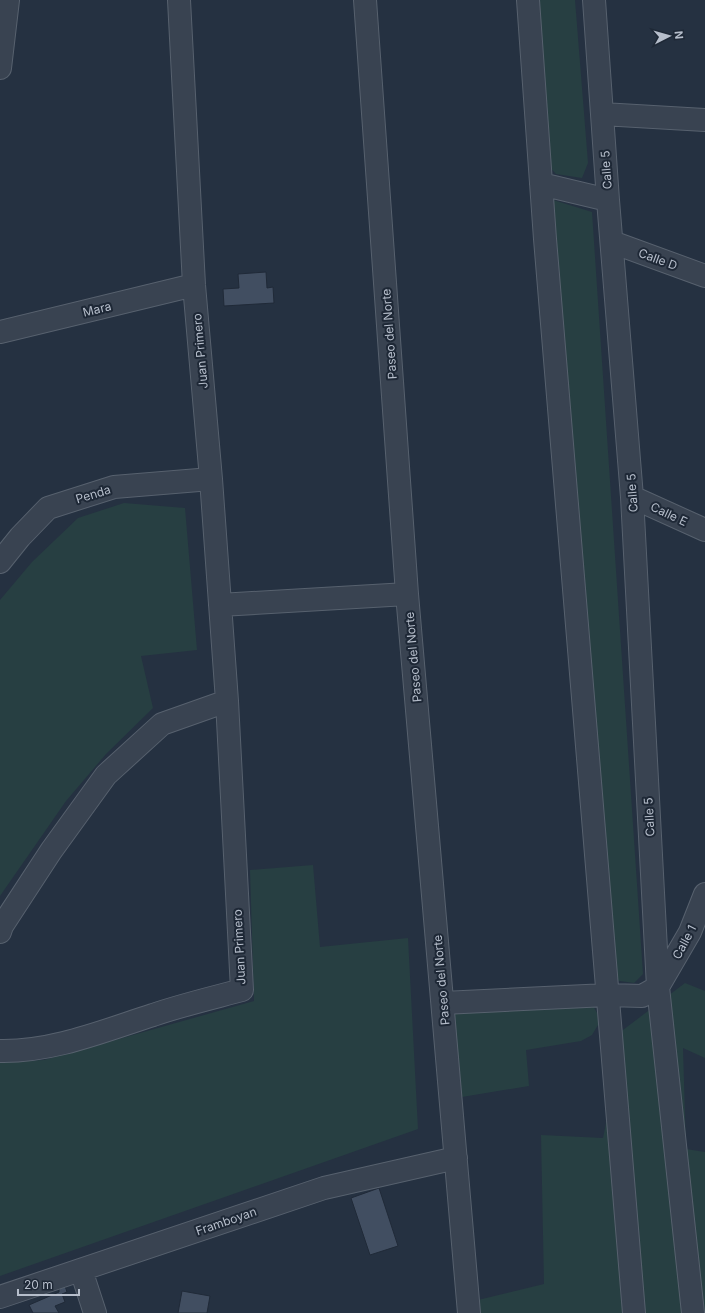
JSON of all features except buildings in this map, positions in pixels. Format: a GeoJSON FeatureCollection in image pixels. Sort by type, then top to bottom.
{"type":"FeatureCollection","features":[{"type":"Feature","properties":{"kind":"street"},"geometry":{"type":"LineString","coordinates":[[0,68],[8,0]]}},
{"type":"Feature","properties":{"kind":"street","name":"Juan Primero"},"geometry":{"type":"LineString","coordinates":[[0,1051],[16,1051],[68,1042],[156,1014],[242,990],[227,701],[211,480],[194,285],[179,0]]}},
{"type":"Feature","properties":{"kind":"street","name":"Paseo del Norte"},"geometry":{"type":"LineString","coordinates":[[365,0],[407,594],[469,1313]]}},
{"type":"Feature","properties":{"kind":"street"},"geometry":{"type":"LineString","coordinates":[[528,0],[541,184],[634,1313]]}},
{"type":"Feature","properties":{"kind":"street","name":"Calle 5"},"geometry":{"type":"LineString","coordinates":[[594,0],[608,200],[632,497],[658,987],[693,1313]]}},
{"type":"Feature","properties":{"kind":"street"},"geometry":{"type":"LineString","coordinates":[[602,114],[705,120]]}},
{"type":"Feature","properties":{"kind":"street"},"geometry":{"type":"LineString","coordinates":[[541,184],[608,200]]}},
{"type":"Feature","properties":{"kind":"street","name":"Calle D"},"geometry":{"type":"LineString","coordinates":[[612,242],[705,276]]}},
{"type":"Feature","properties":{"kind":"street","name":"Mara"},"geometry":{"type":"LineString","coordinates":[[0,332],[194,285]]}},
{"type":"Feature","properties":{"kind":"street","name":"Penda"},"geometry":{"type":"LineString","coordinates":[[0,562],[20,537],[48,508],[114,487],[211,480]]}},
{"type":"Feature","properties":{"kind":"street","name":"Calle E"},"geometry":{"type":"LineString","coordinates":[[632,497],[705,530]]}},
{"type":"Feature","properties":{"kind":"street"},"geometry":{"type":"LineString","coordinates":[[220,605],[407,594]]}},
{"type":"Feature","properties":{"kind":"street"},"geometry":{"type":"LineString","coordinates":[[0,932],[2,926],[51,851],[106,775],[162,724],[227,701]]}},
{"type":"Feature","properties":{"kind":"street","name":"Calle 1"},"geometry":{"type":"LineString","coordinates":[[658,987],[690,932],[705,894]]}},
{"type":"Feature","properties":{"kind":"street"},"geometry":{"type":"LineString","coordinates":[[443,1003],[607,996],[642,996],[658,987]]}},
{"type":"Feature","properties":{"kind":"street","name":"Framboyan"},"geometry":{"type":"LineString","coordinates":[[0,1297],[324,1188],[456,1158]]}},
{"type":"Feature","properties":{"kind":"street"},"geometry":{"type":"LineString","coordinates":[[81,1270],[95,1313]]}},
{"type":"Feature","properties":{"kind":"green space"},"geometry":{"type":"Polygon","coordinates":[[[533,0],[575,0],[588,163],[582,178],[556,174],[548,165],[533,0]]]}},
{"type":"Feature","properties":{"kind":"green space"},"geometry":{"type":"Polygon","coordinates":[[[550,199],[592,212],[643,974],[634,983],[606,979],[550,199]]]}},
{"type":"Feature","properties":{"kind":"green space"},"geometry":{"type":"Polygon","coordinates":[[[124,503],[185,508],[197,650],[141,656],[153,708],[106,754],[66,801],[0,896],[0,600],[32,562],[78,518],[124,503]]]}},
{"type":"Feature","properties":{"kind":"green space"},"geometry":{"type":"Polygon","coordinates":[[[313,865],[320,947],[408,938],[418,1129],[0,1276],[0,1062],[44,1060],[254,1001],[250,870],[313,865]]]}},
{"type":"Feature","properties":{"kind":"green space"},"geometry":{"type":"Polygon","coordinates":[[[685,983],[705,991],[705,1058],[683,1048],[686,1149],[705,1152],[705,1313],[477,1313],[478,1300],[544,1284],[541,1135],[603,1138],[609,1109],[619,1033],[685,983]]]}},
{"type":"Feature","properties":{"kind":"green space"},"geometry":{"type":"Polygon","coordinates":[[[592,1004],[601,1020],[592,1035],[581,1041],[526,1050],[529,1086],[456,1098],[448,1009],[592,1004]]]}}]}
